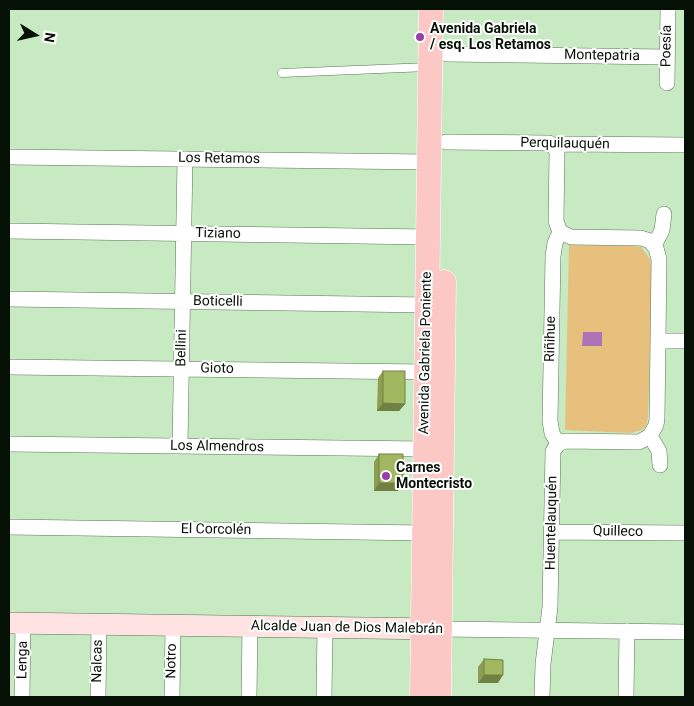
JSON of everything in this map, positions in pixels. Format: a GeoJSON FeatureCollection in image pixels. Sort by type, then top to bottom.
{"type":"FeatureCollection","features":[{"type":"Feature","properties":{"kind":"main road","name":"Avenida Gabriela Poniente"},"geometry":{"type":"LineString","coordinates":[[422,697],[431,629],[446,142],[431,9]]}},
{"type":"Feature","properties":{"kind":"main road","name":"Avenida Gabriela Poniente"},"geometry":{"type":"LineString","coordinates":[[439,697],[431,629],[424,533],[429,162],[438,60],[447,9]]}},
{"type":"Feature","properties":{"kind":"street","name":"Poesía"},"geometry":{"type":"LineString","coordinates":[[667,83],[668,9]]}},
{"type":"Feature","properties":{"kind":"street","name":"Montepatria"},"geometry":{"type":"LineString","coordinates":[[438,60],[667,57]]}},
{"type":"Feature","properties":{"kind":"street","name":"Perquilauquén"},"geometry":{"type":"LineString","coordinates":[[446,142],[546,143],[554,146],[566,144],[685,145]]}},
{"type":"Feature","properties":{"kind":"street"},"geometry":{"type":"LineString","coordinates":[[554,146],[557,152],[556,225],[560,232],[571,237],[641,238],[653,243],[659,259],[656,425],[650,436],[639,442],[565,441],[558,444]]}},
{"type":"Feature","properties":{"kind":"street","name":"Los Retamos"},"geometry":{"type":"LineString","coordinates":[[9,157],[429,162]]}},
{"type":"Feature","properties":{"kind":"street","name":"Bellini"},"geometry":{"type":"LineString","coordinates":[[180,446],[185,159]]}},
{"type":"Feature","properties":{"kind":"street"},"geometry":{"type":"LineString","coordinates":[[653,243],[657,240],[662,230],[664,214]]}},
{"type":"Feature","properties":{"kind":"street","name":"Tiziano"},"geometry":{"type":"LineString","coordinates":[[9,232],[428,237]]}},
{"type":"Feature","properties":{"kind":"street","name":"Riñihue"},"geometry":{"type":"LineString","coordinates":[[558,444],[552,433],[550,421],[553,256],[560,232]]}},
{"type":"Feature","properties":{"kind":"street","name":"Boticelli"},"geometry":{"type":"LineString","coordinates":[[9,299],[427,305]]}},
{"type":"Feature","properties":{"kind":"street"},"geometry":{"type":"LineString","coordinates":[[658,341],[685,341]]}},
{"type":"Feature","properties":{"kind":"street","name":"Gioto"},"geometry":{"type":"LineString","coordinates":[[9,367],[426,372]]}},
{"type":"Feature","properties":{"kind":"street"},"geometry":{"type":"LineString","coordinates":[[650,436],[659,451],[660,465]]}},
{"type":"Feature","properties":{"kind":"street","name":"Los Almendros"},"geometry":{"type":"LineString","coordinates":[[9,444],[425,449]]}},
{"type":"Feature","properties":{"kind":"street","name":"Huentelauquén"},"geometry":{"type":"LineString","coordinates":[[542,697],[543,664],[550,607],[553,455],[558,444]]}},
{"type":"Feature","properties":{"kind":"street","name":"El Corcolén"},"geometry":{"type":"LineString","coordinates":[[9,527],[424,533]]}},
{"type":"Feature","properties":{"kind":"street","name":"Quilleco"},"geometry":{"type":"LineString","coordinates":[[552,532],[685,533]]}},
{"type":"Feature","properties":{"kind":"street","name":"Alcalde Juan de Dios Malebrán"},"geometry":{"type":"LineString","coordinates":[[16,623],[685,632]]}},
{"type":"Feature","properties":{"kind":"street","name":"Lenga"},"geometry":{"type":"LineString","coordinates":[[16,623],[22,697]]}},
{"type":"Feature","properties":{"kind":"street","name":"Nalcas"},"geometry":{"type":"LineString","coordinates":[[98,697],[99,624]]}},
{"type":"Feature","properties":{"kind":"street","name":"Notro"},"geometry":{"type":"LineString","coordinates":[[172,697],[173,625]]}},
{"type":"Feature","properties":{"kind":"street"},"geometry":{"type":"LineString","coordinates":[[249,697],[250,626]]}},
{"type":"Feature","properties":{"kind":"street"},"geometry":{"type":"LineString","coordinates":[[324,697],[325,627]]}},
{"type":"Feature","properties":{"kind":"street"},"geometry":{"type":"LineString","coordinates":[[626,697],[627,631]]}},
{"type":"Feature","properties":{"kind":"lane"},"geometry":{"type":"LineString","coordinates":[[282,73],[438,60]]}},
{"type":"Feature","properties":{"kind":"shaded area"},"geometry":{"type":"Polygon","coordinates":[[[569,245],[641,247],[650,259],[652,270],[648,418],[646,426],[642,430],[630,433],[565,430],[569,245]]]}},
{"type":"Feature","properties":{"kind":"shaded area"},"geometry":{"type":"Polygon","coordinates":[[[583,332],[602,332],[602,346],[582,346],[583,332]]]}},
{"type":"Feature","properties":{"kind":"building"},"geometry":{"type":"Polygon","coordinates":[[[383,371],[405,371],[405,404],[383,403],[383,371]]]}},
{"type":"Feature","properties":{"kind":"building"},"geometry":{"type":"Polygon","coordinates":[[[379,454],[403,454],[403,483],[379,483],[379,454]]]}},
{"type":"Feature","properties":{"kind":"building"},"geometry":{"type":"Polygon","coordinates":[[[484,659],[503,660],[503,675],[484,675],[484,659]]]}},
{"type":"Feature","properties":{"kind":"place","name":"Avenida Gabriela / esq. Los Retamos"},"geometry":{"type":"Point","coordinates":[420,37]}},
{"type":"Feature","properties":{"kind":"place","name":"Carnes Montecristo"},"geometry":{"type":"Point","coordinates":[386,476]}}]}
